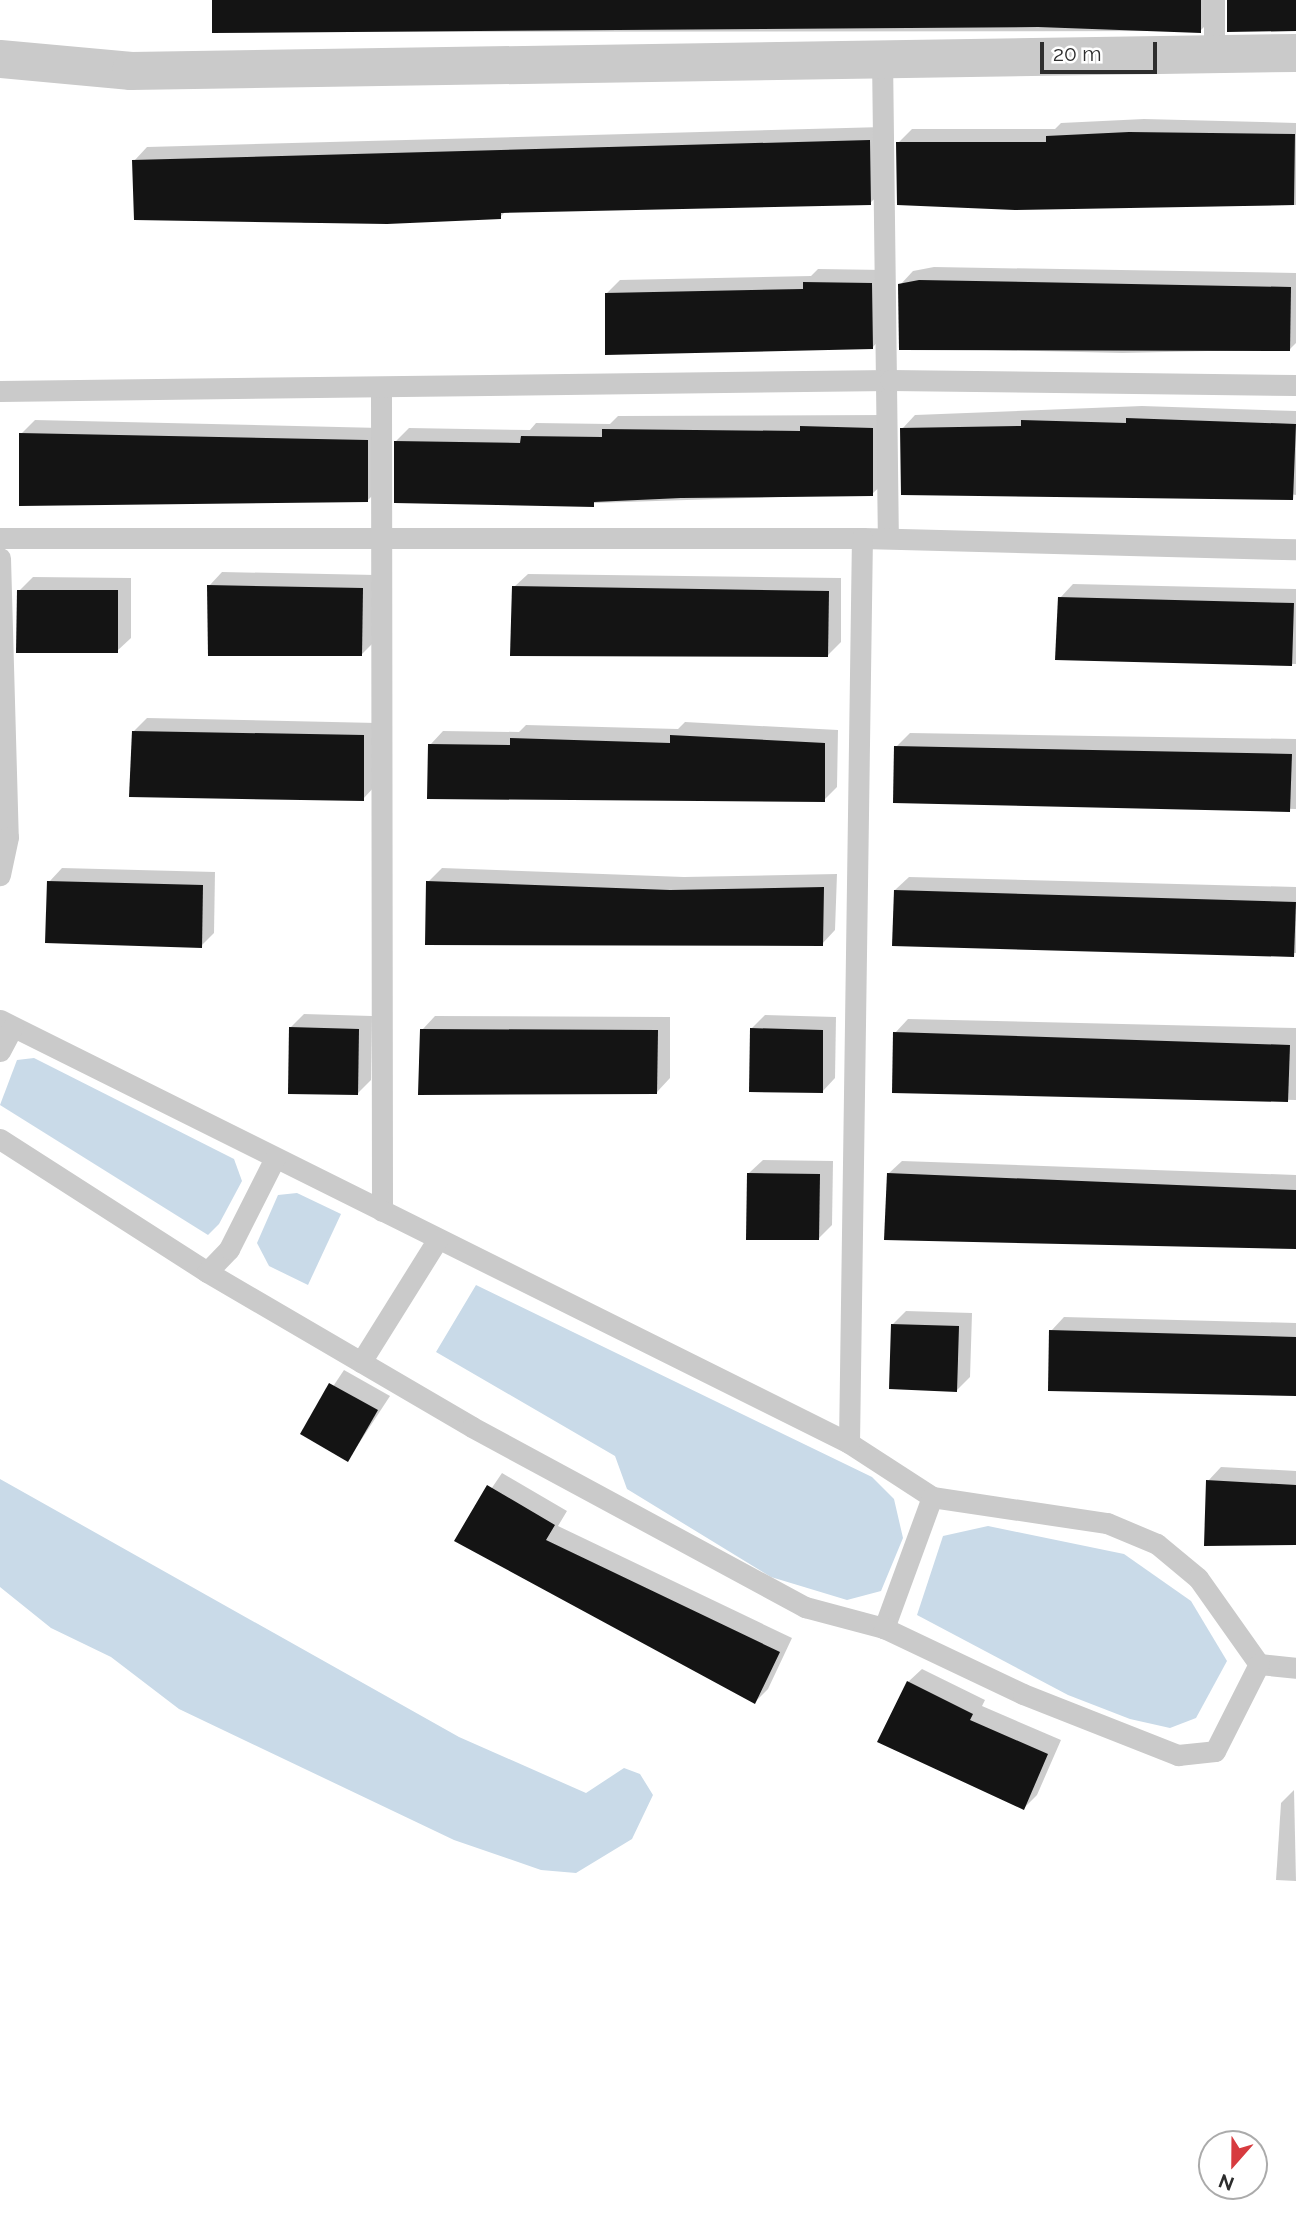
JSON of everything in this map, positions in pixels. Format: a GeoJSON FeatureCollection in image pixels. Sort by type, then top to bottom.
{"type":"FeatureCollection","features":[{"type":"Feature","properties":{"kind":"street"},"geometry":{"type":"LineString","coordinates":[[0,59],[131,71],[882,56],[1296,53]]}},
{"type":"Feature","properties":{"kind":"lane"},"geometry":{"type":"LineString","coordinates":[[1214,0],[1214,55]]}},
{"type":"Feature","properties":{"kind":"lane"},"geometry":{"type":"LineString","coordinates":[[882,56],[890,380],[888,538]]}},
{"type":"Feature","properties":{"kind":"lane"},"geometry":{"type":"LineString","coordinates":[[0,391],[381,390],[890,380],[1296,385]]}},
{"type":"Feature","properties":{"kind":"lane"},"geometry":{"type":"LineString","coordinates":[[381,390],[382,1212]]}},
{"type":"Feature","properties":{"kind":"lane"},"geometry":{"type":"LineString","coordinates":[[0,538],[382,541],[888,538],[1296,549]]}},
{"type":"Feature","properties":{"kind":"lane"},"geometry":{"type":"LineString","coordinates":[[849,1443],[862,538]]}},
{"type":"Feature","properties":{"kind":"lane"},"geometry":{"type":"LineString","coordinates":[[0,558],[8,837],[0,875]]}},
{"type":"Feature","properties":{"kind":"lane"},"geometry":{"type":"LineString","coordinates":[[0,1051],[6,1023],[849,1443],[932,1497],[1107,1523],[1157,1544],[1199,1578],[1259,1664],[1296,1668]]}},
{"type":"Feature","properties":{"kind":"lane"},"geometry":{"type":"LineString","coordinates":[[0,1139],[207,1272],[361,1362],[805,1607],[884,1628],[1023,1694],[1178,1755],[1215,1751],[1259,1664]]}},
{"type":"Feature","properties":{"kind":"lane"},"geometry":{"type":"LineString","coordinates":[[207,1272],[229,1249],[275,1158]]}},
{"type":"Feature","properties":{"kind":"lane"},"geometry":{"type":"LineString","coordinates":[[361,1362],[438,1239]]}},
{"type":"Feature","properties":{"kind":"lane"},"geometry":{"type":"LineString","coordinates":[[884,1628],[932,1497]]}},
{"type":"Feature","properties":{"kind":"water"},"geometry":{"type":"Polygon","coordinates":[[[34,1058],[234,1159],[242,1181],[219,1224],[208,1235],[0,1105],[17,1060],[34,1058]]]}},
{"type":"Feature","properties":{"kind":"water"},"geometry":{"type":"Polygon","coordinates":[[[297,1193],[341,1214],[308,1285],[269,1266],[257,1243],[278,1195],[297,1193]]]}},
{"type":"Feature","properties":{"kind":"water"},"geometry":{"type":"Polygon","coordinates":[[[476,1285],[872,1477],[894,1499],[903,1538],[881,1591],[847,1600],[771,1577],[627,1489],[615,1456],[436,1352],[476,1285]]]}},
{"type":"Feature","properties":{"kind":"water"},"geometry":{"type":"Polygon","coordinates":[[[0,1479],[459,1737],[586,1793],[624,1768],[640,1774],[653,1795],[632,1839],[576,1873],[541,1870],[454,1840],[179,1709],[111,1657],[51,1628],[0,1587],[0,1479]]]}},
{"type":"Feature","properties":{"kind":"water"},"geometry":{"type":"Polygon","coordinates":[[[988,1526],[1124,1554],[1191,1601],[1227,1661],[1196,1718],[1170,1728],[1130,1719],[1068,1695],[917,1615],[943,1536],[988,1526]]]}},
{"type":"Feature","properties":{"kind":"building"},"geometry":{"type":"Polygon","coordinates":[[[212,0],[1201,0],[1201,33],[1038,27],[212,33],[212,0]]]}},
{"type":"Feature","properties":{"kind":"building"},"geometry":{"type":"Polygon","coordinates":[[[1227,0],[1296,0],[1296,31],[1227,32],[1227,0]]]}},
{"type":"Feature","properties":{"kind":"building"},"geometry":{"type":"Polygon","coordinates":[[[1129,132],[1295,134],[1294,205],[1015,210],[897,205],[896,142],[1046,142],[1046,136],[1129,132]]]}},
{"type":"Feature","properties":{"kind":"building"},"geometry":{"type":"Polygon","coordinates":[[[870,140],[871,205],[501,213],[501,219],[387,224],[134,220],[132,160],[870,140]]]}},
{"type":"Feature","properties":{"kind":"building"},"geometry":{"type":"Polygon","coordinates":[[[919,280],[1291,287],[1290,351],[899,350],[898,284],[919,280]]]}},
{"type":"Feature","properties":{"kind":"building"},"geometry":{"type":"Polygon","coordinates":[[[803,282],[872,283],[873,349],[605,355],[605,293],[803,289],[803,282]]]}},
{"type":"Feature","properties":{"kind":"building"},"geometry":{"type":"Polygon","coordinates":[[[1126,418],[1296,424],[1293,500],[901,495],[900,428],[1021,426],[1021,420],[1126,423],[1126,418]]]}},
{"type":"Feature","properties":{"kind":"building"},"geometry":{"type":"Polygon","coordinates":[[[800,426],[873,428],[873,496],[681,498],[594,502],[594,507],[394,503],[394,441],[520,443],[521,436],[602,437],[602,429],[800,431],[800,426]]]}},
{"type":"Feature","properties":{"kind":"building"},"geometry":{"type":"Polygon","coordinates":[[[19,433],[368,440],[368,502],[19,506],[19,433]]]}},
{"type":"Feature","properties":{"kind":"building"},"geometry":{"type":"Polygon","coordinates":[[[207,585],[363,588],[362,656],[208,656],[207,585]]]}},
{"type":"Feature","properties":{"kind":"building"},"geometry":{"type":"Polygon","coordinates":[[[512,586],[829,591],[828,657],[510,656],[512,586]]]}},
{"type":"Feature","properties":{"kind":"building"},"geometry":{"type":"Polygon","coordinates":[[[17,590],[118,590],[118,653],[16,653],[17,590]]]}},
{"type":"Feature","properties":{"kind":"building"},"geometry":{"type":"Polygon","coordinates":[[[1058,597],[1294,603],[1292,666],[1055,660],[1058,597]]]}},
{"type":"Feature","properties":{"kind":"building"},"geometry":{"type":"Polygon","coordinates":[[[132,731],[364,735],[364,801],[129,797],[132,731]]]}},
{"type":"Feature","properties":{"kind":"building"},"geometry":{"type":"Polygon","coordinates":[[[670,735],[825,743],[825,802],[427,799],[428,744],[510,745],[510,738],[670,743],[670,735]]]}},
{"type":"Feature","properties":{"kind":"building"},"geometry":{"type":"Polygon","coordinates":[[[894,746],[1292,754],[1290,812],[893,803],[894,746]]]}},
{"type":"Feature","properties":{"kind":"building"},"geometry":{"type":"Polygon","coordinates":[[[47,881],[203,885],[202,948],[45,943],[47,881]]]}},
{"type":"Feature","properties":{"kind":"building"},"geometry":{"type":"Polygon","coordinates":[[[426,881],[670,890],[824,887],[823,946],[425,945],[426,881]]]}},
{"type":"Feature","properties":{"kind":"building"},"geometry":{"type":"Polygon","coordinates":[[[894,890],[1296,902],[1294,957],[892,946],[894,890]]]}},
{"type":"Feature","properties":{"kind":"building"},"geometry":{"type":"Polygon","coordinates":[[[289,1027],[359,1029],[358,1095],[288,1094],[289,1027]]]}},
{"type":"Feature","properties":{"kind":"building"},"geometry":{"type":"Polygon","coordinates":[[[750,1028],[823,1030],[823,1093],[749,1092],[750,1028]]]}},
{"type":"Feature","properties":{"kind":"building"},"geometry":{"type":"Polygon","coordinates":[[[420,1029],[658,1030],[657,1094],[418,1095],[420,1029]]]}},
{"type":"Feature","properties":{"kind":"building"},"geometry":{"type":"Polygon","coordinates":[[[893,1032],[1290,1045],[1288,1102],[892,1093],[893,1032]]]}},
{"type":"Feature","properties":{"kind":"building"},"geometry":{"type":"Polygon","coordinates":[[[747,1173],[820,1174],[819,1240],[746,1240],[747,1173]]]}},
{"type":"Feature","properties":{"kind":"building"},"geometry":{"type":"Polygon","coordinates":[[[887,1173],[1296,1190],[1296,1249],[884,1240],[887,1173]]]}},
{"type":"Feature","properties":{"kind":"building"},"geometry":{"type":"Polygon","coordinates":[[[891,1324],[959,1326],[957,1392],[889,1389],[891,1324]]]}},
{"type":"Feature","properties":{"kind":"building"},"geometry":{"type":"Polygon","coordinates":[[[1049,1330],[1296,1337],[1296,1396],[1048,1391],[1049,1330]]]}},
{"type":"Feature","properties":{"kind":"building"},"geometry":{"type":"Polygon","coordinates":[[[329,1383],[378,1410],[348,1462],[300,1434],[329,1383]]]}},
{"type":"Feature","properties":{"kind":"building"},"geometry":{"type":"Polygon","coordinates":[[[1206,1480],[1296,1485],[1296,1545],[1204,1546],[1206,1480]]]}},
{"type":"Feature","properties":{"kind":"building"},"geometry":{"type":"Polygon","coordinates":[[[487,1485],[555,1525],[546,1540],[780,1652],[755,1704],[454,1541],[487,1485]]]}},
{"type":"Feature","properties":{"kind":"building"},"geometry":{"type":"Polygon","coordinates":[[[907,1681],[973,1714],[970,1720],[1048,1754],[1024,1810],[877,1742],[907,1681]]]}}]}
